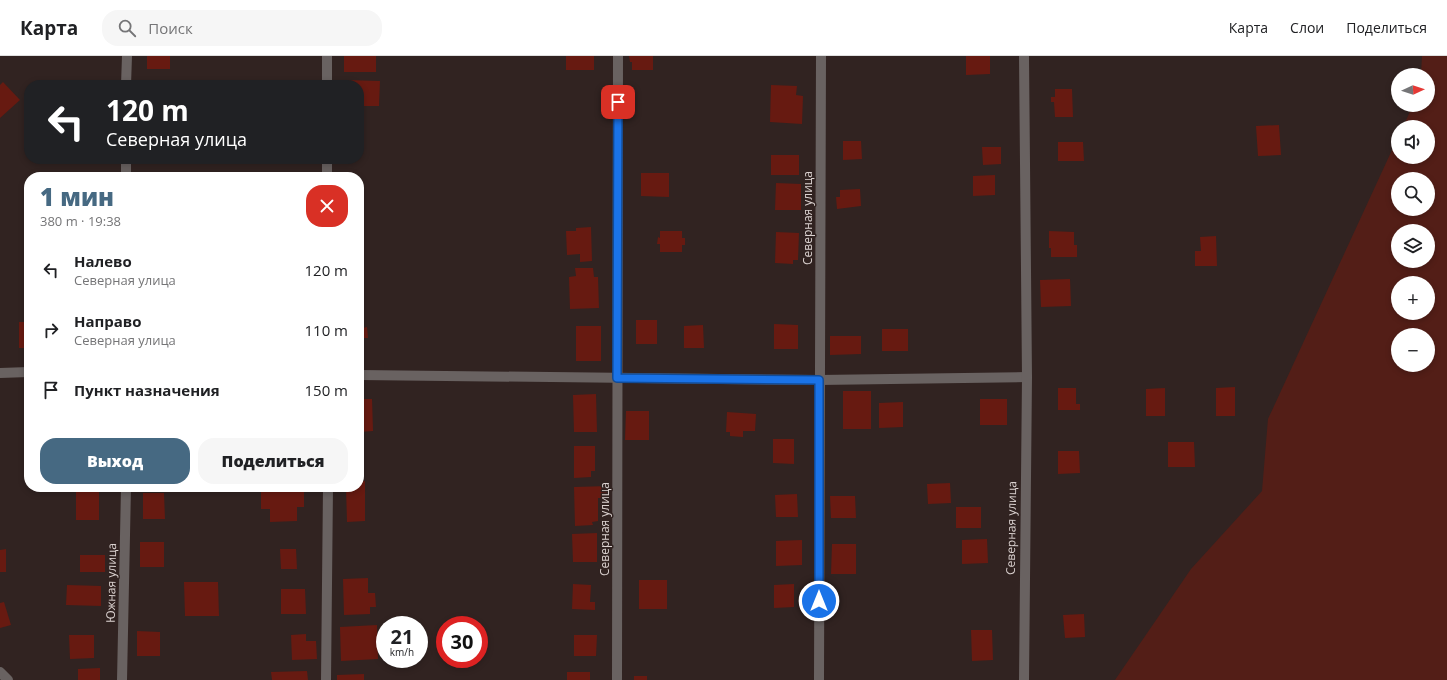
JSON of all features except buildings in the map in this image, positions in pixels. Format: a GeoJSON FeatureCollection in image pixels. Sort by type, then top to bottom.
{"type":"FeatureCollection","features":[{"type":"Feature","properties":{"kind":"street"},"geometry":{"type":"LineString","coordinates":[[126,56],[126,80]]}},
{"type":"Feature","properties":{"kind":"street"},"geometry":{"type":"LineString","coordinates":[[327,80],[328,56]]}},
{"type":"Feature","properties":{"kind":"street","name":"Северная улица"},"geometry":{"type":"LineString","coordinates":[[617,680],[618,56]]}},
{"type":"Feature","properties":{"kind":"street","name":"Северная улица"},"geometry":{"type":"LineString","coordinates":[[819,680],[821,56]]}},
{"type":"Feature","properties":{"kind":"street","name":"Северная улица"},"geometry":{"type":"LineString","coordinates":[[1024,56],[1027,377],[1024,680]]}},
{"type":"Feature","properties":{"kind":"street"},"geometry":{"type":"LineString","coordinates":[[0,373],[24,372]]}},
{"type":"Feature","properties":{"kind":"street"},"geometry":{"type":"LineString","coordinates":[[364,375],[819,380],[1027,377]]}},
{"type":"Feature","properties":{"kind":"street","name":"Южная улица"},"geometry":{"type":"LineString","coordinates":[[122,680],[126,492]]}},
{"type":"Feature","properties":{"kind":"street"},"geometry":{"type":"LineString","coordinates":[[326,680],[328,492]]}},
{"type":"Feature","properties":{"kind":"street"},"geometry":{"type":"LineString","coordinates":[[0,672],[8,680]]}},
{"type":"Feature","properties":{"kind":"shaded area"},"geometry":{"type":"Polygon","coordinates":[[[1422,56],[1447,56],[1447,680],[1115,680],[1191,569],[1262,491],[1268,419],[1391,152],[1391,164],[1435,164],[1435,120],[1406,120],[1410,112],[1435,112],[1435,68],[1421,68],[1422,56]]]}},
{"type":"Feature","properties":{"kind":"route"},"geometry":{"type":"LineString","coordinates":[[618,102],[617,378],[819,380],[819,601]]}}]}
